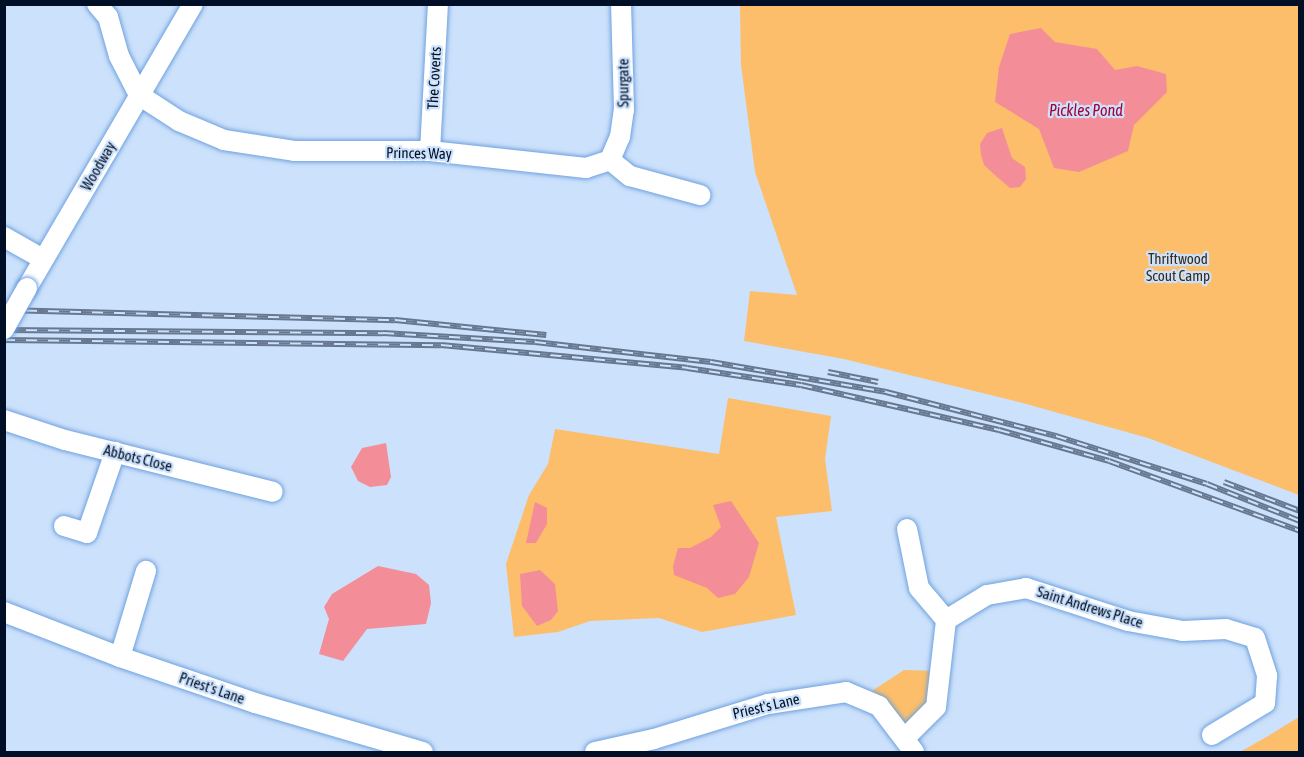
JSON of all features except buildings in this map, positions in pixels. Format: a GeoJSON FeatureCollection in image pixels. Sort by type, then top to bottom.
{"type":"FeatureCollection","features":[{"type":"Feature","properties":{"kind":"street"},"geometry":{"type":"LineString","coordinates":[[97,4],[108,17],[118,56],[139,95]]}},
{"type":"Feature","properties":{"kind":"street","name":"Woodway"},"geometry":{"type":"LineString","coordinates":[[4,329],[193,4]]}},
{"type":"Feature","properties":{"kind":"street","name":"The Coverts"},"geometry":{"type":"LineString","coordinates":[[430,151],[438,4]]}},
{"type":"Feature","properties":{"kind":"street","name":"Spurgate"},"geometry":{"type":"LineString","coordinates":[[610,160],[620,137],[624,110],[621,4]]}},
{"type":"Feature","properties":{"kind":"street","name":"Princes Way"},"geometry":{"type":"LineString","coordinates":[[139,95],[179,121],[224,140],[261,148],[350,153],[430,151],[586,168],[610,160]]}},
{"type":"Feature","properties":{"kind":"street"},"geometry":{"type":"LineString","coordinates":[[610,160],[630,176],[700,195]]}},
{"type":"Feature","properties":{"kind":"street"},"geometry":{"type":"LineString","coordinates":[[4,237],[43,259]]}},
{"type":"Feature","properties":{"kind":"street","name":"Abbots Close"},"geometry":{"type":"LineString","coordinates":[[4,420],[115,452],[273,492]]}},
{"type":"Feature","properties":{"kind":"street"},"geometry":{"type":"LineString","coordinates":[[64,526],[87,533],[115,452]]}},
{"type":"Feature","properties":{"kind":"street"},"geometry":{"type":"LineString","coordinates":[[907,529],[911,561],[919,588],[946,620],[936,706],[909,746]]}},
{"type":"Feature","properties":{"kind":"street"},"geometry":{"type":"LineString","coordinates":[[120,657],[146,571]]}},
{"type":"Feature","properties":{"kind":"street","name":"Saint Andrews Place"},"geometry":{"type":"LineString","coordinates":[[946,620],[987,595],[1026,588],[1128,621],[1183,631],[1226,629],[1244,633],[1255,638],[1262,651],[1268,688],[1265,703],[1212,735]]}},
{"type":"Feature","properties":{"kind":"street","name":"Priest's Lane"},"geometry":{"type":"LineString","coordinates":[[4,612],[120,657],[255,703],[423,753]]}},
{"type":"Feature","properties":{"kind":"street","name":"Priest's Lane"},"geometry":{"type":"LineString","coordinates":[[595,753],[654,739],[768,704],[831,692],[854,693],[868,698],[909,746]]}},
{"type":"Feature","properties":{"kind":"green space","name":"Thriftwood Scout Camp"},"geometry":{"type":"Polygon","coordinates":[[[740,5],[1299,5],[1299,495],[1148,438],[1019,402],[844,359],[744,341],[750,291],[797,295],[755,172],[741,65],[740,5]]]}},
{"type":"Feature","properties":{"kind":"green space"},"geometry":{"type":"Polygon","coordinates":[[[728,398],[831,416],[825,459],[832,511],[776,517],[796,615],[702,632],[659,618],[590,621],[558,632],[514,637],[506,564],[529,495],[548,464],[555,429],[719,454],[728,398]]]}},
{"type":"Feature","properties":{"kind":"green space"},"geometry":{"type":"Polygon","coordinates":[[[904,670],[939,671],[937,696],[905,738],[869,693],[904,670]]]}},
{"type":"Feature","properties":{"kind":"green space"},"geometry":{"type":"Polygon","coordinates":[[[1299,717],[1299,752],[1240,752],[1268,736],[1299,717]]]}},
{"type":"Feature","properties":{"kind":"water","name":"Pickles Pond"},"geometry":{"type":"Polygon","coordinates":[[[1041,28],[1055,42],[1097,49],[1115,70],[1137,66],[1166,74],[1167,92],[1134,125],[1128,151],[1079,172],[1054,168],[1039,129],[995,102],[999,67],[1010,34],[1041,28]]]}},
{"type":"Feature","properties":{"kind":"water"},"geometry":{"type":"Polygon","coordinates":[[[1002,128],[1012,158],[1025,167],[1026,179],[1020,187],[1010,188],[984,165],[980,144],[987,133],[1002,128]]]}},
{"type":"Feature","properties":{"kind":"water"},"geometry":{"type":"Polygon","coordinates":[[[386,443],[391,477],[387,485],[370,487],[358,481],[351,467],[362,448],[386,443]]]}},
{"type":"Feature","properties":{"kind":"water"},"geometry":{"type":"Polygon","coordinates":[[[731,501],[759,543],[749,577],[735,594],[718,598],[707,588],[674,575],[673,566],[678,548],[690,548],[711,537],[721,527],[713,505],[731,501]]]}},
{"type":"Feature","properties":{"kind":"water"},"geometry":{"type":"Polygon","coordinates":[[[535,502],[547,508],[547,524],[536,543],[526,543],[535,502]]]}},
{"type":"Feature","properties":{"kind":"water"},"geometry":{"type":"Polygon","coordinates":[[[378,566],[416,574],[429,585],[431,603],[426,624],[367,629],[343,661],[319,654],[329,619],[324,607],[332,594],[378,566]]]}},
{"type":"Feature","properties":{"kind":"water"},"geometry":{"type":"Polygon","coordinates":[[[540,570],[555,584],[558,611],[551,620],[537,626],[522,606],[520,574],[540,570]]]}},
{"type":"Feature","properties":{"kind":"railway"},"geometry":{"type":"LineString","coordinates":[[4,310],[395,320],[546,335]]}},
{"type":"Feature","properties":{"kind":"railway"},"geometry":{"type":"LineString","coordinates":[[4,330],[383,333],[535,342],[711,362],[886,392],[1056,436],[1207,484],[1300,521]]}},
{"type":"Feature","properties":{"kind":"railway"},"geometry":{"type":"LineString","coordinates":[[4,340],[441,345],[687,368],[801,385],[999,430],[1109,461],[1300,531]]}},
{"type":"Feature","properties":{"kind":"railway"},"geometry":{"type":"LineString","coordinates":[[828,372],[878,382]]}},
{"type":"Feature","properties":{"kind":"railway"},"geometry":{"type":"LineString","coordinates":[[1224,482],[1300,511]]}}]}
